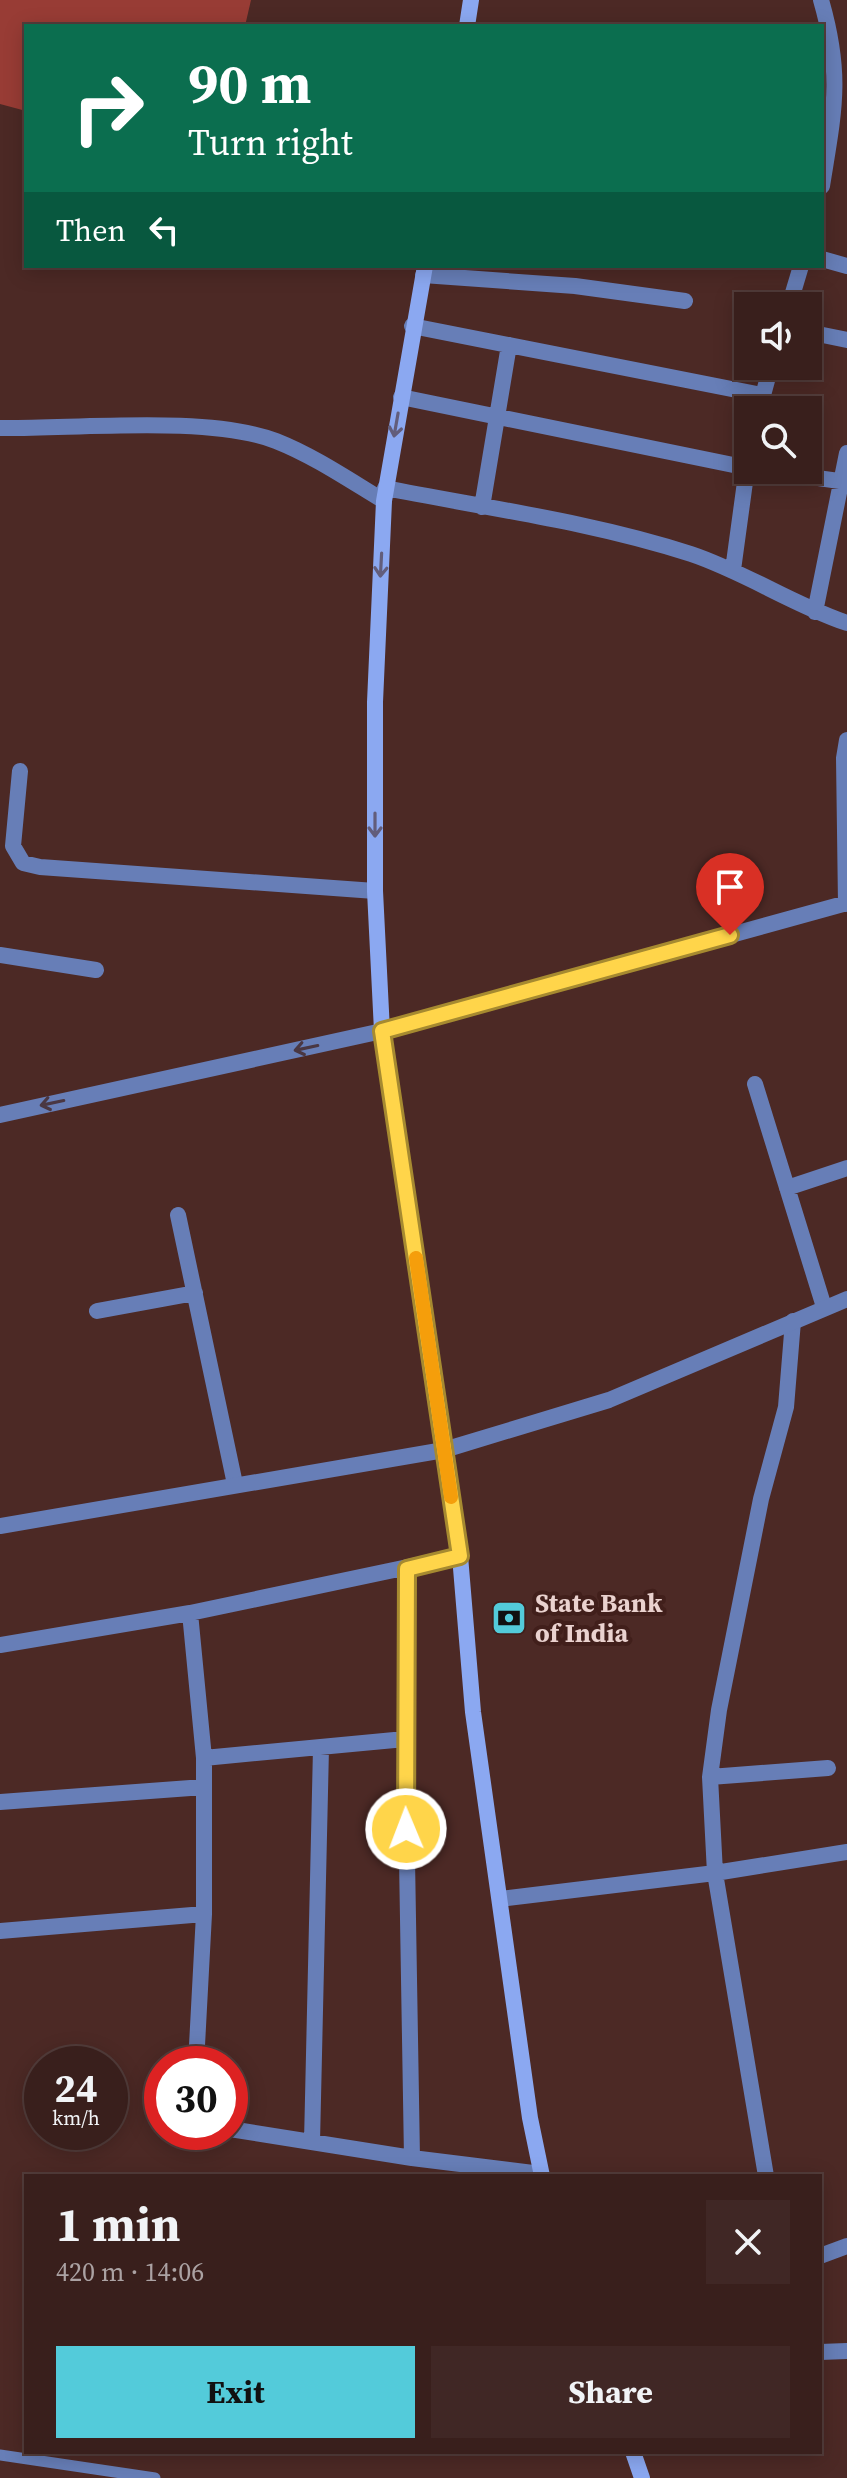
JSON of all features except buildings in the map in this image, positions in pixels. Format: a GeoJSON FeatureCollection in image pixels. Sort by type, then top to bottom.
{"type":"FeatureCollection","features":[{"type":"Feature","properties":{"kind":"main road"},"geometry":{"type":"LineString","coordinates":[[467,24],[471,0]]}},
{"type":"Feature","properties":{"kind":"main road"},"geometry":{"type":"LineString","coordinates":[[424,271],[384,494],[375,702],[375,891],[382,1031],[460,1556],[473,1712],[530,2118],[542,2174]]}},
{"type":"Feature","properties":{"kind":"main road"},"geometry":{"type":"LineString","coordinates":[[634,2454],[642,2478]]}},
{"type":"Feature","properties":{"kind":"street"},"geometry":{"type":"LineString","coordinates":[[821,0],[833,52],[829,92],[840,128],[824,180]]}},
{"type":"Feature","properties":{"kind":"street"},"geometry":{"type":"LineString","coordinates":[[824,260],[847,266]]}},
{"type":"Feature","properties":{"kind":"street"},"geometry":{"type":"LineString","coordinates":[[793,292],[800,268]]}},
{"type":"Feature","properties":{"kind":"street"},"geometry":{"type":"LineString","coordinates":[[424,271],[685,301]]}},
{"type":"Feature","properties":{"kind":"street"},"geometry":{"type":"LineString","coordinates":[[412,326],[734,396]]}},
{"type":"Feature","properties":{"kind":"street"},"geometry":{"type":"LineString","coordinates":[[822,335],[847,340]]}},
{"type":"Feature","properties":{"kind":"street"},"geometry":{"type":"LineString","coordinates":[[482,507],[509,345]]}},
{"type":"Feature","properties":{"kind":"street"},"geometry":{"type":"LineString","coordinates":[[401,397],[734,464]]}},
{"type":"Feature","properties":{"kind":"street"},"geometry":{"type":"LineString","coordinates":[[0,428],[177,427],[235,432],[274,440],[384,494],[482,507],[621,534],[733,570],[815,612],[847,623]]}},
{"type":"Feature","properties":{"kind":"street"},"geometry":{"type":"LineString","coordinates":[[815,612],[847,453]]}},
{"type":"Feature","properties":{"kind":"street"},"geometry":{"type":"LineString","coordinates":[[822,478],[843,481]]}},
{"type":"Feature","properties":{"kind":"street"},"geometry":{"type":"LineString","coordinates":[[733,570],[747,484]]}},
{"type":"Feature","properties":{"kind":"street"},"geometry":{"type":"LineString","coordinates":[[0,1115],[382,1031],[846,903],[844,758],[847,740]]}},
{"type":"Feature","properties":{"kind":"street"},"geometry":{"type":"LineString","coordinates":[[20,771],[13,846],[23,863],[40,867],[375,891]]}},
{"type":"Feature","properties":{"kind":"street"},"geometry":{"type":"LineString","coordinates":[[0,955],[96,970]]}},
{"type":"Feature","properties":{"kind":"street"},"geometry":{"type":"LineString","coordinates":[[755,1084],[824,1307]]}},
{"type":"Feature","properties":{"kind":"street"},"geometry":{"type":"LineString","coordinates":[[787,1188],[847,1168]]}},
{"type":"Feature","properties":{"kind":"street"},"geometry":{"type":"LineString","coordinates":[[178,1215],[235,1484]]}},
{"type":"Feature","properties":{"kind":"street"},"geometry":{"type":"LineString","coordinates":[[97,1311],[195,1293]]}},
{"type":"Feature","properties":{"kind":"street"},"geometry":{"type":"LineString","coordinates":[[0,1526],[444,1450],[609,1400],[847,1299]]}},
{"type":"Feature","properties":{"kind":"street"},"geometry":{"type":"LineString","coordinates":[[766,2174],[715,1873],[710,1777],[719,1710],[761,1499],[786,1407],[793,1321]]}},
{"type":"Feature","properties":{"kind":"street"},"geometry":{"type":"LineString","coordinates":[[0,1645],[190,1613],[460,1556]]}},
{"type":"Feature","properties":{"kind":"street"},"geometry":{"type":"LineString","coordinates":[[407,1569],[405,1739],[412,2158]]}},
{"type":"Feature","properties":{"kind":"street"},"geometry":{"type":"LineString","coordinates":[[190,1613],[204,1758],[204,1914],[197,2046]]}},
{"type":"Feature","properties":{"kind":"street"},"geometry":{"type":"LineString","coordinates":[[204,1758],[405,1739]]}},
{"type":"Feature","properties":{"kind":"street"},"geometry":{"type":"LineString","coordinates":[[312,2142],[321,1748]]}},
{"type":"Feature","properties":{"kind":"street"},"geometry":{"type":"LineString","coordinates":[[710,1777],[828,1768]]}},
{"type":"Feature","properties":{"kind":"street"},"geometry":{"type":"LineString","coordinates":[[0,1802],[204,1787]]}},
{"type":"Feature","properties":{"kind":"street"},"geometry":{"type":"LineString","coordinates":[[500,1899],[715,1873],[847,1852]]}},
{"type":"Feature","properties":{"kind":"street"},"geometry":{"type":"LineString","coordinates":[[0,1931],[204,1914]]}},
{"type":"Feature","properties":{"kind":"street"},"geometry":{"type":"LineString","coordinates":[[248,2132],[534,2174]]}},
{"type":"Feature","properties":{"kind":"street"},"geometry":{"type":"LineString","coordinates":[[822,2255],[847,2246]]}},
{"type":"Feature","properties":{"kind":"street"},"geometry":{"type":"LineString","coordinates":[[822,2352],[847,2351]]}},
{"type":"Feature","properties":{"kind":"lane"},"geometry":{"type":"LineString","coordinates":[[1,2458],[155,2478]]}},
{"type":"Feature","properties":{"kind":"shaded area"},"geometry":{"type":"Polygon","coordinates":[[[0,0],[251,0],[245,24],[24,24],[24,110],[0,104],[0,0]]]}},
{"type":"Feature","properties":{"kind":"slow traffic"},"geometry":{"type":"LineString","coordinates":[[416,1258],[451,1497]]}},
{"type":"Feature","properties":{"kind":"place","name":"State Bank of India"},"geometry":{"type":"Point","coordinates":[509,1618]}},
{"type":"Feature","properties":{"kind":"route"},"geometry":{"type":"LineString","coordinates":[[406,1829],[407,1569],[460,1556],[382,1031],[730,935]]}}]}
